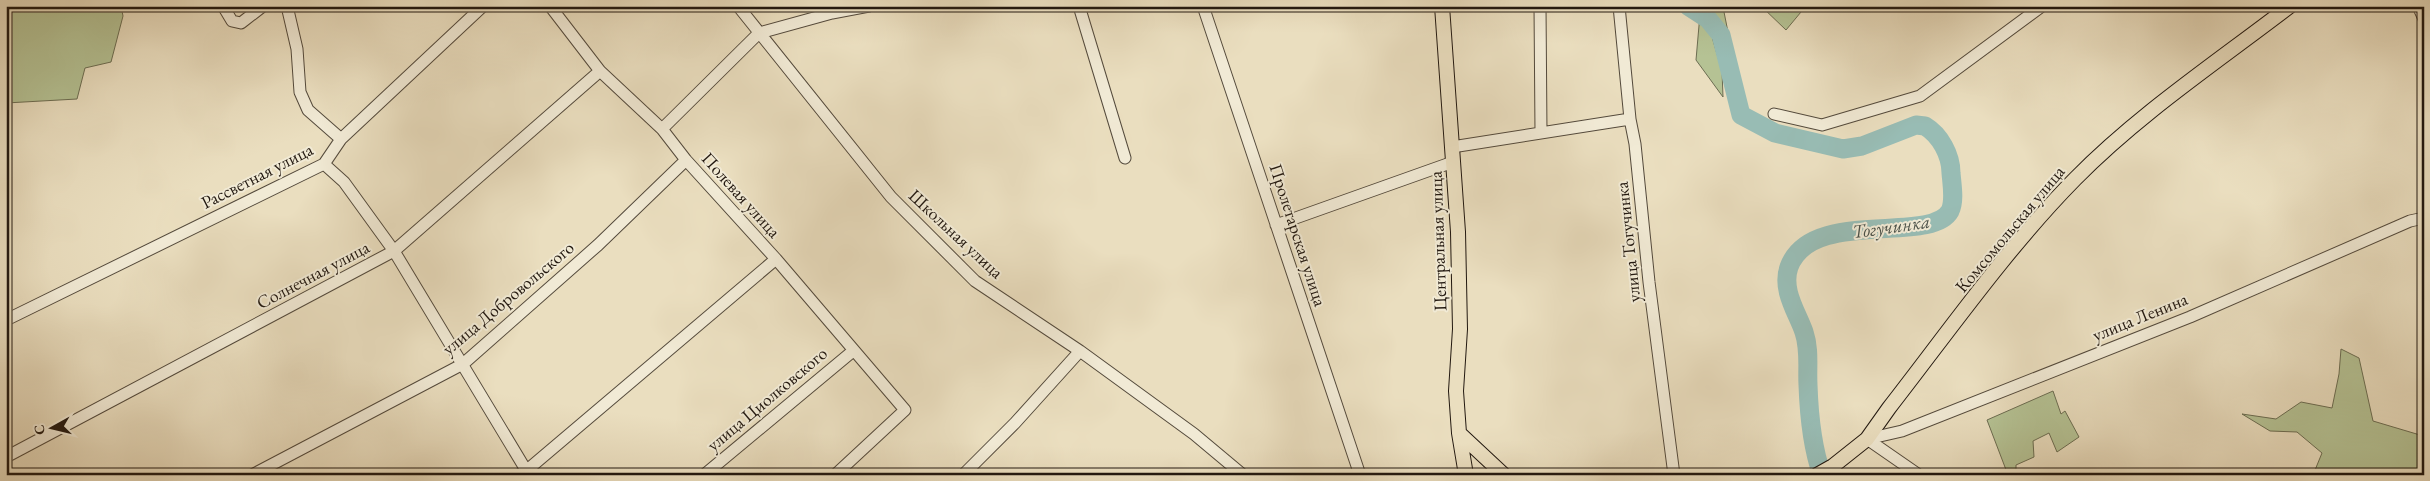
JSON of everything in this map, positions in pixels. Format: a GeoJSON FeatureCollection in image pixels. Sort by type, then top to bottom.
{"type":"FeatureCollection","features":[{"type":"Feature","properties":{"kind":"main road","name":"Центральная улица"},"geometry":{"type":"LineString","coordinates":[[1442,6],[1454,162],[1459,261],[1460,329],[1456,390],[1459,433],[1466,475]]}},
{"type":"Feature","properties":{"kind":"main road","name":"Комсомольская улица"},"geometry":{"type":"LineString","coordinates":[[1817,475],[1833,466],[1866,439],[2030,228],[2075,179],[2106,149],[2174,93],[2290,6]]}},
{"type":"Feature","properties":{"kind":"main road"},"geometry":{"type":"LineString","coordinates":[[1459,433],[1503,475]]}},
{"type":"Feature","properties":{"kind":"street"},"geometry":{"type":"LineString","coordinates":[[222,6],[232,21],[241,23],[263,6]]}},
{"type":"Feature","properties":{"kind":"street"},"geometry":{"type":"LineString","coordinates":[[287,6],[296,49],[300,92],[308,110],[341,139]]}},
{"type":"Feature","properties":{"kind":"street","name":"Рассветная улица"},"geometry":{"type":"LineString","coordinates":[[6,320],[324,164],[341,139],[483,6]]}},
{"type":"Feature","properties":{"kind":"street","name":"Полевая улица"},"geometry":{"type":"LineString","coordinates":[[550,6],[600,71],[662,128],[686,160],[776,259],[905,410],[834,475]]}},
{"type":"Feature","properties":{"kind":"street","name":"Школьная улица"},"geometry":{"type":"LineString","coordinates":[[738,6],[890,197],[975,281],[1080,351],[1194,434],[1243,475]]}},
{"type":"Feature","properties":{"kind":"street"},"geometry":{"type":"LineString","coordinates":[[662,128],[759,33],[832,13],[869,6]]}},
{"type":"Feature","properties":{"kind":"street"},"geometry":{"type":"LineString","coordinates":[[1079,6],[1124,158]]}},
{"type":"Feature","properties":{"kind":"street","name":"Пролетарская улица"},"geometry":{"type":"LineString","coordinates":[[1203,6],[1360,475]]}},
{"type":"Feature","properties":{"kind":"street"},"geometry":{"type":"LineString","coordinates":[[1540,6],[1541,133]]}},
{"type":"Feature","properties":{"kind":"street","name":"улица Тогучинка"},"geometry":{"type":"LineString","coordinates":[[1619,6],[1630,119],[1636,144],[1651,300],[1674,475]]}},
{"type":"Feature","properties":{"kind":"street"},"geometry":{"type":"LineString","coordinates":[[1774,114],[1822,125],[1920,96],[2042,6]]}},
{"type":"Feature","properties":{"kind":"street"},"geometry":{"type":"LineString","coordinates":[[2418,6],[2424,19]]}},
{"type":"Feature","properties":{"kind":"street","name":"Солнечная улица"},"geometry":{"type":"LineString","coordinates":[[6,457],[394,251],[600,71]]}},
{"type":"Feature","properties":{"kind":"street"},"geometry":{"type":"LineString","coordinates":[[1452,147],[1630,119]]}},
{"type":"Feature","properties":{"kind":"street","name":"улица Добровольского"},"geometry":{"type":"LineString","coordinates":[[252,475],[463,364],[598,245],[686,160]]}},
{"type":"Feature","properties":{"kind":"street"},"geometry":{"type":"LineString","coordinates":[[1276,225],[1454,162]]}},
{"type":"Feature","properties":{"kind":"street"},"geometry":{"type":"LineString","coordinates":[[324,164],[344,182],[394,251],[463,364],[524,473],[776,259]]}},
{"type":"Feature","properties":{"kind":"street","name":"улица Ленина"},"geometry":{"type":"LineString","coordinates":[[1866,439],[1902,431],[2190,317],[2410,221],[2424,218]]}},
{"type":"Feature","properties":{"kind":"street","name":"улица Циолковского"},"geometry":{"type":"LineString","coordinates":[[704,475],[853,351]]}},
{"type":"Feature","properties":{"kind":"street"},"geometry":{"type":"LineString","coordinates":[[963,475],[1080,351]]}},
{"type":"Feature","properties":{"kind":"street"},"geometry":{"type":"LineString","coordinates":[[1866,439],[1919,475]]}},
{"type":"Feature","properties":{"kind":"green space"},"geometry":{"type":"Polygon","coordinates":[[[6,6],[121,6],[123,16],[111,62],[85,68],[77,99],[6,103],[6,6]]]}},
{"type":"Feature","properties":{"kind":"green space"},"geometry":{"type":"Polygon","coordinates":[[[1678,6],[1718,6],[1724,12],[1730,42],[1712,18],[1710,30],[1722,71],[1723,97],[1696,60],[1700,14],[1678,6]]]}},
{"type":"Feature","properties":{"kind":"green space"},"geometry":{"type":"Polygon","coordinates":[[[1761,6],[1806,6],[1786,30],[1761,6]]]}},
{"type":"Feature","properties":{"kind":"green space"},"geometry":{"type":"Polygon","coordinates":[[[2341,349],[2359,358],[2373,421],[2420,435],[2424,433],[2424,475],[2313,475],[2322,453],[2297,432],[2270,431],[2242,414],[2276,419],[2301,402],[2332,408],[2339,374],[2341,349]]]}},
{"type":"Feature","properties":{"kind":"green space"},"geometry":{"type":"Polygon","coordinates":[[[2053,391],[2061,414],[2065,411],[2079,437],[2057,452],[2049,433],[2033,441],[2034,457],[2016,465],[2016,473],[2008,475],[1987,420],[2053,391]]]}},
{"type":"Feature","properties":{"kind":"waterway","name":"Тогучинка"},"geometry":{"type":"LineString","coordinates":[[1688,6],[1708,19],[1721,35],[1741,115],[1775,133],[1843,149],[1862,146],[1916,125],[1925,126],[1940,140],[1949,159],[1952,203],[1950,211],[1939,221],[1920,226],[1845,232],[1821,238],[1801,249],[1789,267],[1787,276],[1788,292],[1804,332],[1807,345],[1810,419],[1813,442],[1822,475]]}}]}
